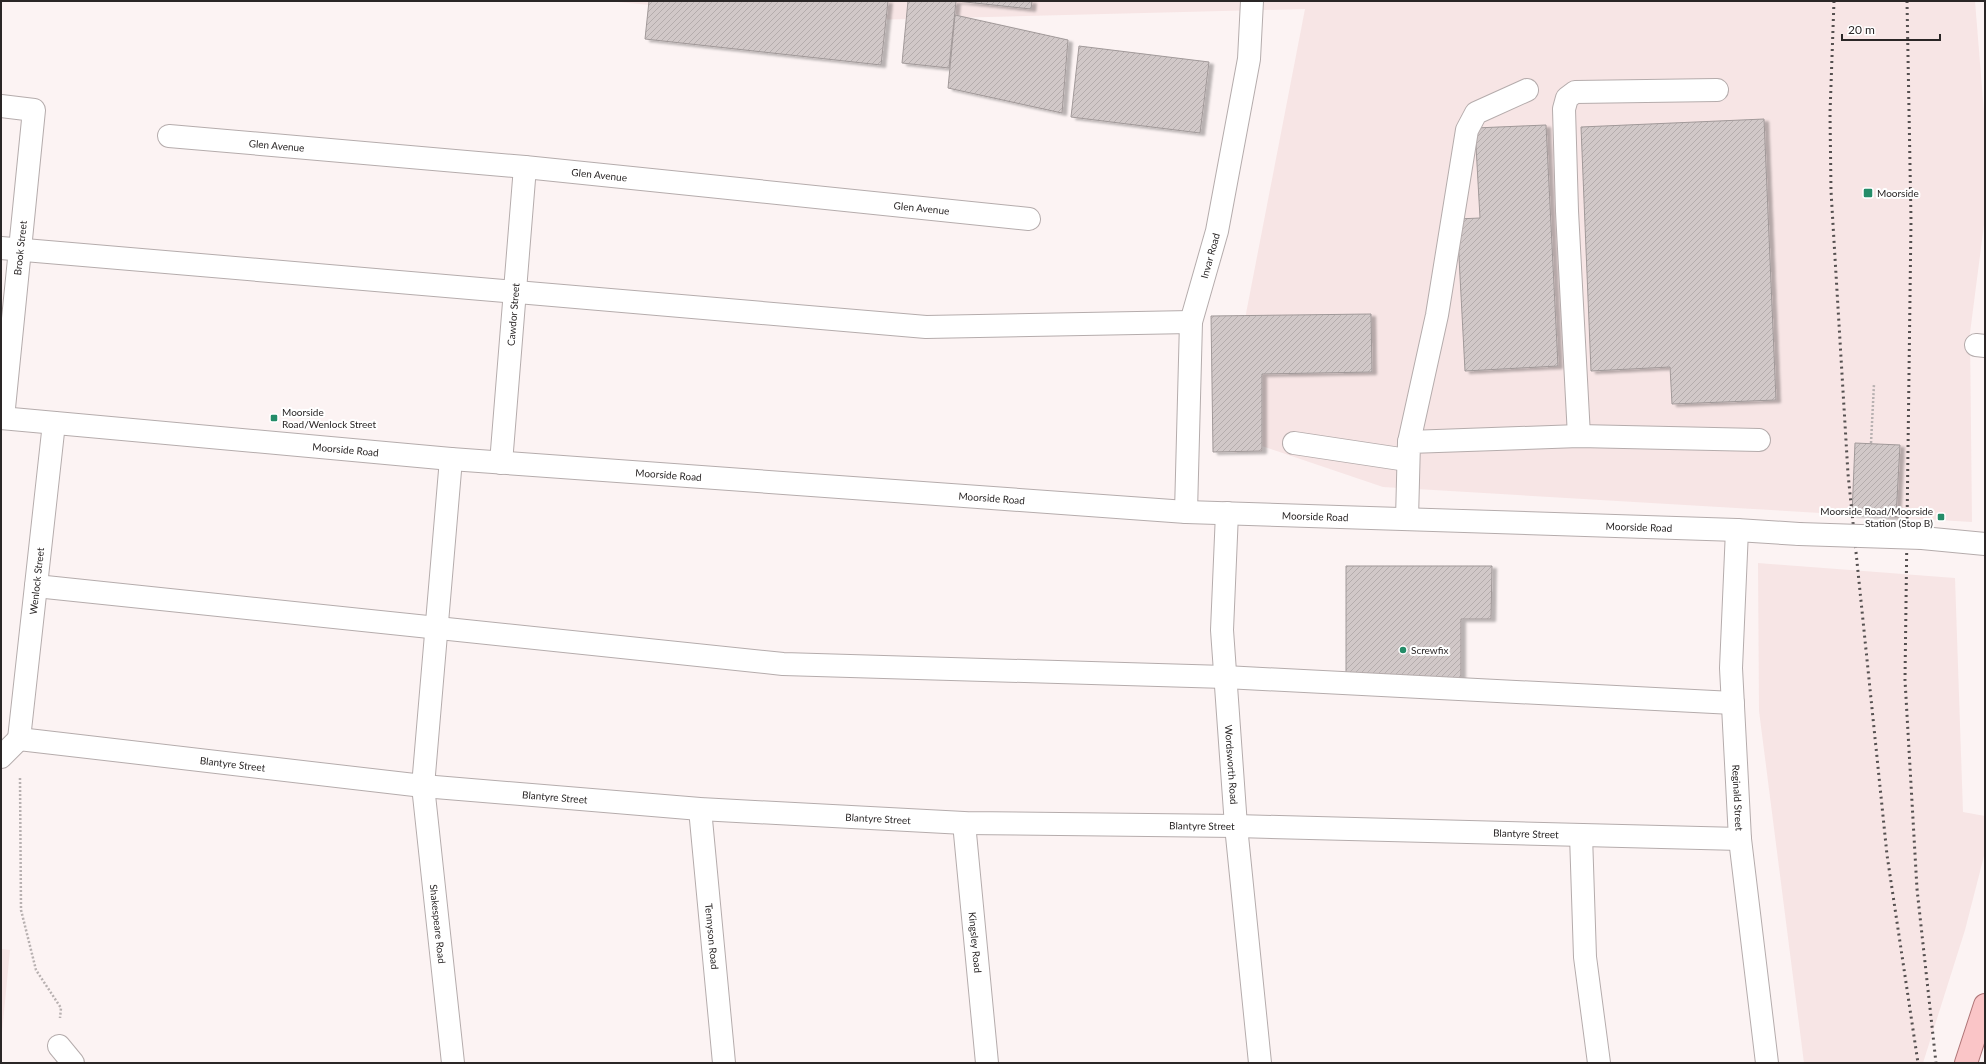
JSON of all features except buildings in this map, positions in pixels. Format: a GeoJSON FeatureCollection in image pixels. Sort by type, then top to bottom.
{"type":"FeatureCollection","features":[{"type":"Feature","properties":{"kind":"main road"},"geometry":{"type":"LineString","coordinates":[[1969,1054],[1983,1019]]}},
{"type":"Feature","properties":{"kind":"street","name":"Invar Road"},"geometry":{"type":"LineString","coordinates":[[1186,512],[1191,322],[1217,231],[1250,59],[1252,1]]}},
{"type":"Feature","properties":{"kind":"street"},"geometry":{"type":"LineString","coordinates":[[1407,519],[1408,451],[1437,314],[1467,130],[1476,113],[1527,90]]}},
{"type":"Feature","properties":{"kind":"street"},"geometry":{"type":"LineString","coordinates":[[1579,436],[1567,211],[1564,109],[1567,98],[1575,92],[1717,90]]}},
{"type":"Feature","properties":{"kind":"street","name":"Brook Street"},"geometry":{"type":"LineString","coordinates":[[1,106],[34,110],[10,249],[2,418]]}},
{"type":"Feature","properties":{"kind":"street","name":"Glen Avenue"},"geometry":{"type":"LineString","coordinates":[[169,136],[525,167],[1029,218]]}},
{"type":"Feature","properties":{"kind":"street","name":"Cawdor Street"},"geometry":{"type":"LineString","coordinates":[[501,463],[525,167]]}},
{"type":"Feature","properties":{"kind":"street"},"geometry":{"type":"LineString","coordinates":[[10,249],[926,328],[1191,322]]}},
{"type":"Feature","properties":{"kind":"street","name":"Moorside Road"},"geometry":{"type":"LineString","coordinates":[[2,418],[501,463],[1186,512],[1737,530],[1799,534],[1922,538],[1985,544]]}},
{"type":"Feature","properties":{"kind":"street","name":"Wenlock Street"},"geometry":{"type":"LineString","coordinates":[[19,739],[54,423]]}},
{"type":"Feature","properties":{"kind":"street"},"geometry":{"type":"LineString","coordinates":[[1294,443],[1408,451],[1579,436],[1759,440]]}},
{"type":"Feature","properties":{"kind":"street","name":"Shakespeare Road"},"geometry":{"type":"LineString","coordinates":[[451,459],[423,786],[453,1063]]}},
{"type":"Feature","properties":{"kind":"street","name":"Wordsworth Road"},"geometry":{"type":"LineString","coordinates":[[1227,513],[1222,630],[1236,826],[1260,1063]]}},
{"type":"Feature","properties":{"kind":"street","name":"Reginald Street"},"geometry":{"type":"LineString","coordinates":[[1737,530],[1731,668],[1740,839],[1767,1063]]}},
{"type":"Feature","properties":{"kind":"street"},"geometry":{"type":"LineString","coordinates":[[36,586],[436,629],[783,664],[1226,677],[1733,703]]}},
{"type":"Feature","properties":{"kind":"street"},"geometry":{"type":"LineString","coordinates":[[1,757],[19,739]]}},
{"type":"Feature","properties":{"kind":"street","name":"Blantyre Street"},"geometry":{"type":"LineString","coordinates":[[19,739],[423,786],[700,809],[964,823],[1236,826],[1740,839]]}},
{"type":"Feature","properties":{"kind":"street","name":"Tennyson Road"},"geometry":{"type":"LineString","coordinates":[[700,809],[724,1063]]}},
{"type":"Feature","properties":{"kind":"street","name":"Kingsley Road"},"geometry":{"type":"LineString","coordinates":[[964,823],[987,1063]]}},
{"type":"Feature","properties":{"kind":"street"},"geometry":{"type":"LineString","coordinates":[[1581,835],[1585,957],[1599,1063]]}},
{"type":"Feature","properties":{"kind":"street"},"geometry":{"type":"LineString","coordinates":[[60,1046],[73,1063]]}},
{"type":"Feature","properties":{"kind":"path"},"geometry":{"type":"LineString","coordinates":[[1871,444],[1874,384]]}},
{"type":"Feature","properties":{"kind":"path"},"geometry":{"type":"LineString","coordinates":[[19,739],[22,843],[21,910],[36,970],[60,1008],[60,1046]]}},
{"type":"Feature","properties":{"kind":"shaded area"},"geometry":{"type":"Polygon","coordinates":[[[606,1],[1975,1],[1985,125],[1985,217],[1970,333],[1972,522],[1383,487],[1262,446],[1243,329],[1305,9],[829,21],[606,1]]]}},
{"type":"Feature","properties":{"kind":"shaded area"},"geometry":{"type":"Polygon","coordinates":[[[1758,563],[1955,578],[1963,812],[1985,816],[1985,852],[1965,930],[1923,1063],[1804,1063],[1759,711],[1758,563]]]}},
{"type":"Feature","properties":{"kind":"shaded area"},"geometry":{"type":"Polygon","coordinates":[[[1,949],[10,950],[1,1043],[1,949]]]}},
{"type":"Feature","properties":{"kind":"railway"},"geometry":{"type":"LineString","coordinates":[[1834,1],[1830,113],[1831,191],[1848,474],[1887,855],[1918,1063]]}},
{"type":"Feature","properties":{"kind":"railway"},"geometry":{"type":"LineString","coordinates":[[1907,1],[1911,220],[1905,680],[1917,889],[1936,1063]]}},
{"type":"Feature","properties":{"kind":"place","name":"Moorside"},"geometry":{"type":"Point","coordinates":[1868,193]}},
{"type":"Feature","properties":{"kind":"place","name":"Moorside Road/Wenlock Street"},"geometry":{"type":"Point","coordinates":[274,418]}},
{"type":"Feature","properties":{"kind":"place","name":"Moorside Road/Moorside Station (Stop B)"},"geometry":{"type":"Point","coordinates":[1941,517]}},
{"type":"Feature","properties":{"kind":"place","name":"Screwfix"},"geometry":{"type":"Point","coordinates":[1403,650]}}]}
